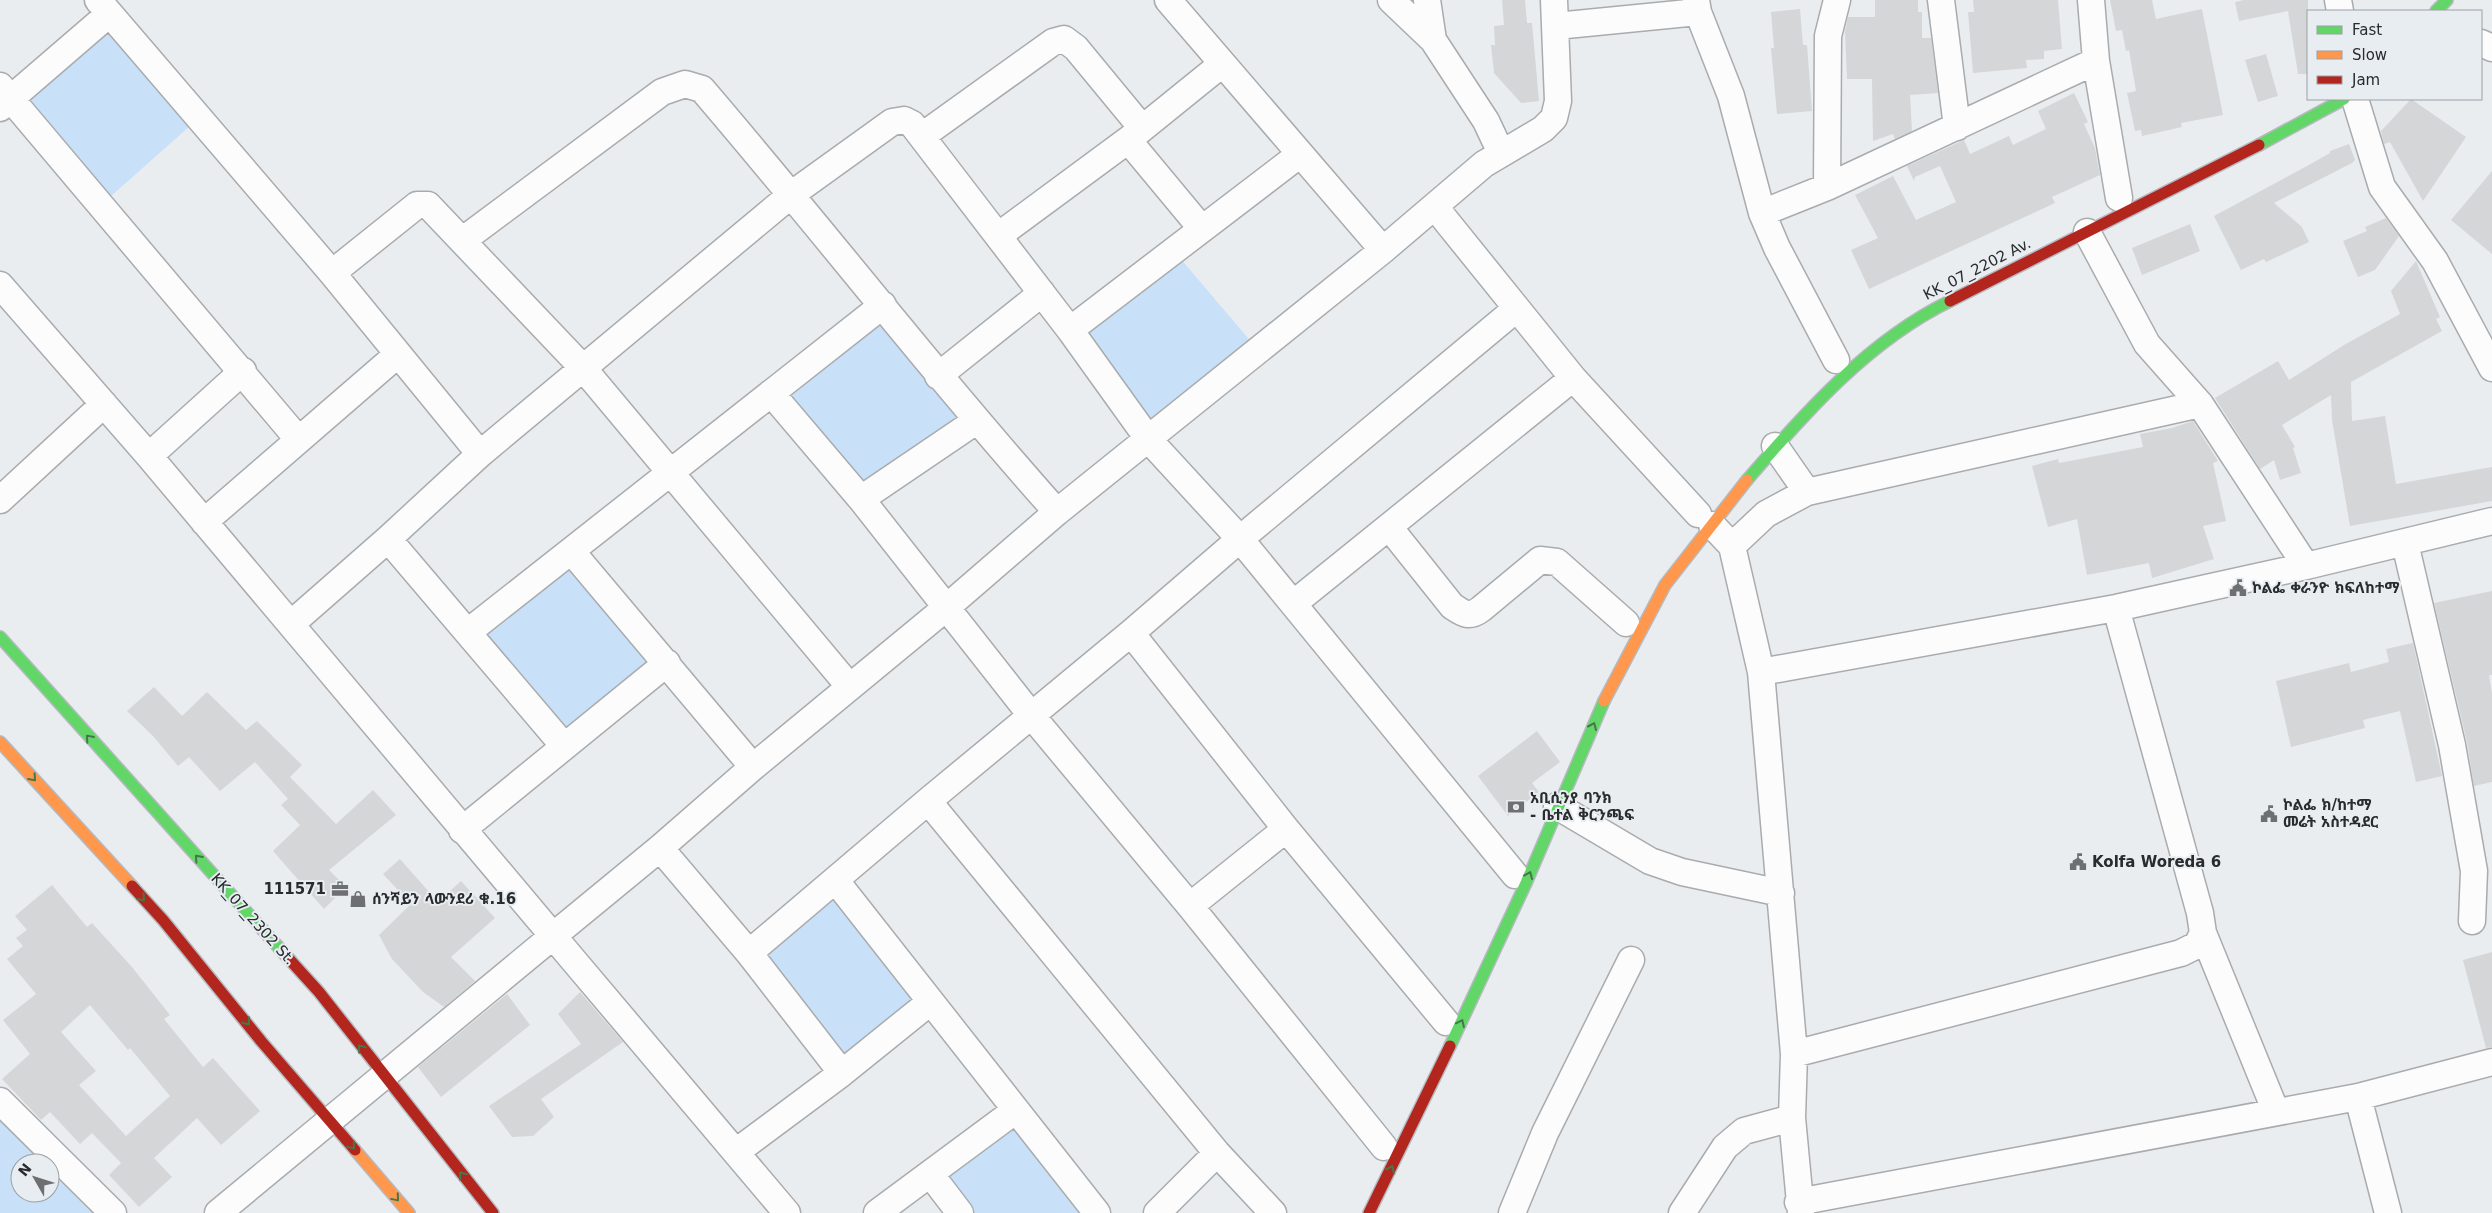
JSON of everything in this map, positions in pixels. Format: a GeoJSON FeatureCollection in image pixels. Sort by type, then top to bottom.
{"type":"FeatureCollection","features":[{"type":"Feature","properties":{"kind":"main road"},"geometry":{"type":"LineString","coordinates":[[2437,10],[2447,0]]}},
{"type":"Feature","properties":{"kind":"main road"},"geometry":{"type":"LineString","coordinates":[[1369,1213],[1437,1075],[1526,883],[1557,806],[1607,696],[1701,517],[1775,446],[1802,416],[1874,349],[1941,305],[2224,164],[2342,100]]}},
{"type":"Feature","properties":{"kind":"main road","name":"KK_07_2302 St."},"geometry":{"type":"LineString","coordinates":[[0,637],[319,992],[383,1076],[493,1213]]}},
{"type":"Feature","properties":{"kind":"main road"},"geometry":{"type":"LineString","coordinates":[[0,742],[163,920],[261,1041],[409,1213]]}},
{"type":"Feature","properties":{"kind":"street"},"geometry":{"type":"LineString","coordinates":[[1168,0],[1299,155],[1383,250]]}},
{"type":"Feature","properties":{"kind":"street"},"geometry":{"type":"LineString","coordinates":[[1391,0],[1433,40],[1486,121],[1502,153]]}},
{"type":"Feature","properties":{"kind":"street"},"geometry":{"type":"LineString","coordinates":[[1428,0],[1433,40]]}},
{"type":"Feature","properties":{"kind":"street"},"geometry":{"type":"LineString","coordinates":[[218,1213],[660,848],[752,766],[947,608],[1057,512],[1149,440],[1383,250],[1484,164],[1543,129],[1554,118],[1558,101],[1554,0]]}},
{"type":"Feature","properties":{"kind":"street"},"geometry":{"type":"LineString","coordinates":[[1827,187],[1828,36],[1837,0]]}},
{"type":"Feature","properties":{"kind":"street"},"geometry":{"type":"LineString","coordinates":[[1941,0],[1956,127]]}},
{"type":"Feature","properties":{"kind":"street"},"geometry":{"type":"LineString","coordinates":[[2091,0],[2096,61],[2119,198]]}},
{"type":"Feature","properties":{"kind":"street"},"geometry":{"type":"LineString","coordinates":[[1556,26],[1697,6],[1731,96],[1762,213],[1780,254],[1836,360]]}},
{"type":"Feature","properties":{"kind":"street"},"geometry":{"type":"LineString","coordinates":[[298,439],[243,371],[3,97],[103,7],[332,273],[480,454]]}},
{"type":"Feature","properties":{"kind":"street"},"geometry":{"type":"LineString","coordinates":[[922,136],[1053,42],[1064,40],[1076,48],[1202,229]]}},
{"type":"Feature","properties":{"kind":"street"},"geometry":{"type":"LineString","coordinates":[[1762,213],[1827,187],[2096,61]]}},
{"type":"Feature","properties":{"kind":"street"},"geometry":{"type":"LineString","coordinates":[[998,236],[1135,134],[1222,64]]}},
{"type":"Feature","properties":{"kind":"street"},"geometry":{"type":"LineString","coordinates":[[463,240],[662,92],[685,84],[702,89],[792,194],[883,305],[938,376],[1057,512]]}},
{"type":"Feature","properties":{"kind":"street"},"geometry":{"type":"LineString","coordinates":[[2354,100],[2382,187],[2435,261],[2492,368]]}},
{"type":"Feature","properties":{"kind":"street"},"geometry":{"type":"LineString","coordinates":[[290,624],[388,539],[480,454],[792,194],[892,122],[904,120],[912,124],[922,136],[1070,330],[1149,440],[1240,539],[1516,873]]}},
{"type":"Feature","properties":{"kind":"street"},"geometry":{"type":"LineString","coordinates":[[1070,330],[1299,155]]}},
{"type":"Feature","properties":{"kind":"street"},"geometry":{"type":"LineString","coordinates":[[332,273],[417,205],[428,205],[583,368],[849,686]]}},
{"type":"Feature","properties":{"kind":"street"},"geometry":{"type":"LineString","coordinates":[[1435,207],[1573,378],[1701,517],[1732,546],[1762,672],[1794,1054],[1792,1118],[1799,1207],[2358,1097],[2492,1062]]}},
{"type":"Feature","properties":{"kind":"street"},"geometry":{"type":"LineString","coordinates":[[2087,232],[2146,344],[2200,404],[2306,566]]}},
{"type":"Feature","properties":{"kind":"street"},"geometry":{"type":"LineString","coordinates":[[0,285],[150,456],[462,830],[787,1213]]}},
{"type":"Feature","properties":{"kind":"street"},"geometry":{"type":"LineString","coordinates":[[938,376],[1042,293]]}},
{"type":"Feature","properties":{"kind":"street"},"geometry":{"type":"LineString","coordinates":[[468,632],[572,552],[883,305]]}},
{"type":"Feature","properties":{"kind":"street"},"geometry":{"type":"LineString","coordinates":[[749,953],[836,881],[928,800],[1132,633],[1240,539],[1516,309]]}},
{"type":"Feature","properties":{"kind":"street"},"geometry":{"type":"LineString","coordinates":[[204,522],[397,354]]}},
{"type":"Feature","properties":{"kind":"street"},"geometry":{"type":"LineString","coordinates":[[150,456],[243,371]]}},
{"type":"Feature","properties":{"kind":"street"},"geometry":{"type":"LineString","coordinates":[[1293,604],[1573,378]]}},
{"type":"Feature","properties":{"kind":"street"},"geometry":{"type":"LineString","coordinates":[[770,393],[861,499],[1031,715],[1190,906],[1384,1146]]}},
{"type":"Feature","properties":{"kind":"street"},"geometry":{"type":"LineString","coordinates":[[0,500],[104,404]]}},
{"type":"Feature","properties":{"kind":"street"},"geometry":{"type":"LineString","coordinates":[[1732,546],[1766,514],[1807,492],[2200,404]]}},
{"type":"Feature","properties":{"kind":"street"},"geometry":{"type":"LineString","coordinates":[[861,499],[976,421]]}},
{"type":"Feature","properties":{"kind":"street"},"geometry":{"type":"LineString","coordinates":[[1775,446],[1807,492]]}},
{"type":"Feature","properties":{"kind":"street"},"geometry":{"type":"LineString","coordinates":[[1762,672],[2116,608],[2492,522]]}},
{"type":"Feature","properties":{"kind":"street"},"geometry":{"type":"LineString","coordinates":[[1389,527],[1452,606],[1465,615],[1473,614],[1481,609],[1540,560],[1548,559],[1557,562],[1626,623]]}},
{"type":"Feature","properties":{"kind":"street"},"geometry":{"type":"LineString","coordinates":[[388,539],[564,746]]}},
{"type":"Feature","properties":{"kind":"street"},"geometry":{"type":"LineString","coordinates":[[2405,543],[2452,745],[2474,871],[2472,921]]}},
{"type":"Feature","properties":{"kind":"street"},"geometry":{"type":"LineString","coordinates":[[572,552],[752,766]]}},
{"type":"Feature","properties":{"kind":"street"},"geometry":{"type":"LineString","coordinates":[[2116,608],[2200,913],[2203,933],[2276,1112]]}},
{"type":"Feature","properties":{"kind":"street"},"geometry":{"type":"LineString","coordinates":[[1132,633],[1286,829],[1446,1022]]}},
{"type":"Feature","properties":{"kind":"street"},"geometry":{"type":"LineString","coordinates":[[462,830],[666,663]]}},
{"type":"Feature","properties":{"kind":"street"},"geometry":{"type":"LineString","coordinates":[[928,800],[1218,1153],[1273,1213]]}},
{"type":"Feature","properties":{"kind":"street"},"geometry":{"type":"LineString","coordinates":[[1557,806],[1650,861],[1682,872],[1781,893]]}},
{"type":"Feature","properties":{"kind":"street"},"geometry":{"type":"LineString","coordinates":[[1190,906],[1286,829]]}},
{"type":"Feature","properties":{"kind":"street"},"geometry":{"type":"LineString","coordinates":[[660,848],[749,953],[842,1074]]}},
{"type":"Feature","properties":{"kind":"street"},"geometry":{"type":"LineString","coordinates":[[836,881],[1097,1213]]}},
{"type":"Feature","properties":{"kind":"street"},"geometry":{"type":"LineString","coordinates":[[1794,1054],[2041,987],[2181,953],[2197,945],[2203,933]]}},
{"type":"Feature","properties":{"kind":"street"},"geometry":{"type":"LineString","coordinates":[[1512,1213],[1545,1133],[1631,960]]}},
{"type":"Feature","properties":{"kind":"street"},"geometry":{"type":"LineString","coordinates":[[736,1152],[842,1074],[930,1002]]}},
{"type":"Feature","properties":{"kind":"street"},"geometry":{"type":"LineString","coordinates":[[2358,1097],[2388,1213]]}},
{"type":"Feature","properties":{"kind":"street"},"geometry":{"type":"LineString","coordinates":[[0,1101],[113,1213]]}},
{"type":"Feature","properties":{"kind":"street"},"geometry":{"type":"LineString","coordinates":[[877,1213],[931,1175],[1016,1110]]}},
{"type":"Feature","properties":{"kind":"street"},"geometry":{"type":"LineString","coordinates":[[1682,1213],[1725,1147],[1744,1131],[1792,1118]]}},
{"type":"Feature","properties":{"kind":"street"},"geometry":{"type":"LineString","coordinates":[[1157,1213],[1218,1153]]}},
{"type":"Feature","properties":{"kind":"street"},"geometry":{"type":"LineString","coordinates":[[931,1175],[960,1213]]}},
{"type":"Feature","properties":{"kind":"shaded area"},"geometry":{"type":"Polygon","coordinates":[[[109,14],[199,118],[101,205],[10,99],[109,14]]]}},
{"type":"Feature","properties":{"kind":"shaded area"},"geometry":{"type":"Polygon","coordinates":[[[1174,251],[1259,351],[1149,440],[1070,330],[1174,251]]]}},
{"type":"Feature","properties":{"kind":"shaded area"},"geometry":{"type":"Polygon","coordinates":[[[883,305],[976,421],[861,499],[771,393],[883,305]]]}},
{"type":"Feature","properties":{"kind":"shaded area"},"geometry":{"type":"Polygon","coordinates":[[[572,552],[667,663],[564,746],[468,632],[572,552]]]}},
{"type":"Feature","properties":{"kind":"shaded area"},"geometry":{"type":"Polygon","coordinates":[[[836,881],[930,1002],[842,1073],[749,953],[836,881]]]}},
{"type":"Feature","properties":{"kind":"shaded area"},"geometry":{"type":"Polygon","coordinates":[[[0,1102],[51,1153],[10,1153],[10,1203],[60,1203],[60,1163],[110,1213],[0,1213],[0,1102]]]}},
{"type":"Feature","properties":{"kind":"shaded area"},"geometry":{"type":"Polygon","coordinates":[[[1016,1110],[1097,1213],[960,1213],[931,1175],[1016,1110]]]}},
{"type":"Feature","properties":{"kind":"building"},"geometry":{"type":"Polygon","coordinates":[[[1502,0],[1525,0],[1527,23],[1532,23],[1539,101],[1521,103],[1494,73],[1491,45],[1495,45],[1494,26],[1504,25],[1502,0]]]}},
{"type":"Feature","properties":{"kind":"building"},"geometry":{"type":"Polygon","coordinates":[[[1875,0],[1918,0],[1918,12],[1922,12],[1922,38],[1931,38],[1938,93],[1910,95],[1912,131],[1895,139],[1893,134],[1873,141],[1872,79],[1847,79],[1845,31],[1848,17],[1875,17],[1875,0]]]}},
{"type":"Feature","properties":{"kind":"building"},"geometry":{"type":"Polygon","coordinates":[[[1973,0],[2058,0],[2062,49],[2044,51],[2044,59],[2026,60],[2027,68],[1973,73],[1968,12],[1974,12],[1973,0]]]}},
{"type":"Feature","properties":{"kind":"building"},"geometry":{"type":"Polygon","coordinates":[[[2110,0],[2152,0],[2156,19],[2202,9],[2223,115],[2181,123],[2182,127],[2142,136],[2141,130],[2135,131],[2127,93],[2136,91],[2129,50],[2126,51],[2122,30],[2116,31],[2110,0]]]}},
{"type":"Feature","properties":{"kind":"building"},"geometry":{"type":"Polygon","coordinates":[[[2244,0],[2308,0],[2307,74],[2298,74],[2288,11],[2239,21],[2235,2],[2244,0]]]}},
{"type":"Feature","properties":{"kind":"building"},"geometry":{"type":"Polygon","coordinates":[[[1800,9],[1803,45],[1807,45],[1812,111],[1777,114],[1771,48],[1774,48],[1771,12],[1800,9]]]}},
{"type":"Feature","properties":{"kind":"building"},"geometry":{"type":"Polygon","coordinates":[[[2266,54],[2278,96],[2258,102],[2245,60],[2266,54]]]}},
{"type":"Feature","properties":{"kind":"building"},"geometry":{"type":"Polygon","coordinates":[[[2074,93],[2088,122],[2084,124],[2095,148],[2100,175],[2052,197],[2055,203],[1869,289],[1851,250],[1878,238],[1855,195],[1893,176],[1916,220],[1956,202],[1940,166],[1915,177],[1914,181],[1907,166],[1964,140],[1970,154],[2009,136],[2013,145],[2046,129],[2038,111],[2074,93]]]}},
{"type":"Feature","properties":{"kind":"building"},"geometry":{"type":"Polygon","coordinates":[[[2410,100],[2412,100],[2466,137],[2423,201],[2390,142],[2384,144],[2381,131],[2410,100]]]}},
{"type":"Feature","properties":{"kind":"building"},"geometry":{"type":"Polygon","coordinates":[[[2349,144],[2355,160],[2352,163],[2274,203],[2302,227],[2309,242],[2266,262],[2264,259],[2241,270],[2214,216],[2307,166],[2330,153],[2330,151],[2349,144]]]}},
{"type":"Feature","properties":{"kind":"building"},"geometry":{"type":"Polygon","coordinates":[[[2492,171],[2492,254],[2451,220],[2492,171]]]}},
{"type":"Feature","properties":{"kind":"building"},"geometry":{"type":"Polygon","coordinates":[[[2386,218],[2399,236],[2375,270],[2358,277],[2343,241],[2367,231],[2365,227],[2386,218]]]}},
{"type":"Feature","properties":{"kind":"building"},"geometry":{"type":"Polygon","coordinates":[[[2190,224],[2200,251],[2142,275],[2132,248],[2190,224]]]}},
{"type":"Feature","properties":{"kind":"building"},"geometry":{"type":"Polygon","coordinates":[[[2416,261],[2440,317],[2436,319],[2442,331],[2351,382],[2352,421],[2385,416],[2396,484],[2492,467],[2492,501],[2350,526],[2332,420],[2331,395],[2282,425],[2295,447],[2293,448],[2301,473],[2280,480],[2274,460],[2260,469],[2215,398],[2278,361],[2289,380],[2344,345],[2400,314],[2391,291],[2416,261]]]}},
{"type":"Feature","properties":{"kind":"building"},"geometry":{"type":"Polygon","coordinates":[[[2193,421],[2218,461],[2213,463],[2226,521],[2203,526],[2214,559],[2152,578],[2149,563],[2087,575],[2077,519],[2048,527],[2032,466],[2058,459],[2059,463],[2143,447],[2140,434],[2172,428],[2193,421]]]}},
{"type":"Feature","properties":{"kind":"building"},"geometry":{"type":"Polygon","coordinates":[[[2492,591],[2492,675],[2489,675],[2492,693],[2492,782],[2474,786],[2467,742],[2434,603],[2492,591]]]}},
{"type":"Feature","properties":{"kind":"building"},"geometry":{"type":"Polygon","coordinates":[[[2413,643],[2442,776],[2416,782],[2400,711],[2363,720],[2365,728],[2291,747],[2276,681],[2349,663],[2351,672],[2389,662],[2386,649],[2413,643]]]}},
{"type":"Feature","properties":{"kind":"building"},"geometry":{"type":"Polygon","coordinates":[[[154,687],[182,716],[207,692],[246,730],[257,721],[302,765],[290,777],[336,824],[373,790],[396,815],[329,870],[346,887],[324,909],[273,851],[300,825],[281,805],[288,799],[255,762],[220,791],[189,757],[178,766],[153,736],[127,711],[154,687]]]}},
{"type":"Feature","properties":{"kind":"building"},"geometry":{"type":"Polygon","coordinates":[[[1537,731],[1560,762],[1532,783],[1539,792],[1508,816],[1478,776],[1537,731]]]}},
{"type":"Feature","properties":{"kind":"building"},"geometry":{"type":"Polygon","coordinates":[[[400,859],[438,902],[461,881],[495,918],[451,957],[475,981],[444,1007],[423,992],[392,959],[379,935],[411,904],[383,874],[400,859]]]}},
{"type":"Feature","properties":{"kind":"building"},"geometry":{"type":"Polygon","coordinates":[[[52,885],[87,927],[92,923],[132,967],[170,1015],[164,1019],[203,1067],[213,1058],[260,1111],[221,1145],[197,1118],[154,1158],[172,1177],[139,1207],[109,1175],[121,1163],[92,1133],[80,1144],[50,1112],[41,1120],[2,1079],[30,1054],[3,1020],[36,994],[7,959],[23,946],[16,938],[27,930],[15,916],[52,885]],[[90,1005],[61,1032],[96,1071],[79,1085],[126,1136],[170,1096],[130,1048],[128,1050],[90,1005]]]}},
{"type":"Feature","properties":{"kind":"building"},"geometry":{"type":"Polygon","coordinates":[[[2492,952],[2492,1047],[2486,1048],[2463,960],[2492,952]]]}},
{"type":"Feature","properties":{"kind":"building"},"geometry":{"type":"Polygon","coordinates":[[[580,992],[623,1042],[541,1099],[554,1117],[533,1136],[512,1137],[489,1106],[581,1044],[558,1014],[580,992]]]}},
{"type":"Feature","properties":{"kind":"building"},"geometry":{"type":"Polygon","coordinates":[[[507,994],[530,1025],[441,1097],[418,1067],[507,994]]]}},
{"type":"Feature","properties":{"kind":"traffic: fast"},"geometry":{"type":"LineString","coordinates":[[2437,10],[2447,0]]}},
{"type":"Feature","properties":{"kind":"traffic: fast"},"geometry":{"type":"LineString","coordinates":[[2259,145],[2342,100]]}},
{"type":"Feature","properties":{"kind":"traffic: fast"},"geometry":{"type":"LineString","coordinates":[[1747,480],[1792,429],[1865,357],[1920,317],[1950,301]]}},
{"type":"Feature","properties":{"kind":"traffic: fast"},"geometry":{"type":"LineString","coordinates":[[0,637],[290,960]]}},
{"type":"Feature","properties":{"kind":"traffic: fast"},"geometry":{"type":"LineString","coordinates":[[1450,1046],[1526,883],[1604,701]]}},
{"type":"Feature","properties":{"kind":"traffic: slow"},"geometry":{"type":"LineString","coordinates":[[1604,701],[1665,585],[1747,480]]}},
{"type":"Feature","properties":{"kind":"traffic: slow"},"geometry":{"type":"LineString","coordinates":[[0,742],[132,886]]}},
{"type":"Feature","properties":{"kind":"traffic: slow"},"geometry":{"type":"LineString","coordinates":[[355,1150],[409,1213]]}},
{"type":"Feature","properties":{"kind":"traffic: jam"},"geometry":{"type":"LineString","coordinates":[[1950,301],[2259,145]]}},
{"type":"Feature","properties":{"kind":"traffic: jam"},"geometry":{"type":"LineString","coordinates":[[132,886],[163,920],[261,1041],[355,1150]]}},
{"type":"Feature","properties":{"kind":"traffic: jam"},"geometry":{"type":"LineString","coordinates":[[290,960],[319,992],[493,1213]]}},
{"type":"Feature","properties":{"kind":"traffic: jam"},"geometry":{"type":"LineString","coordinates":[[1369,1213],[1450,1046]]}},
{"type":"Feature","properties":{"kind":"place","name":"ኮልፌ ቀራንዮ ክፍለከተማ"},"geometry":{"type":"Point","coordinates":[2238,588]}},
{"type":"Feature","properties":{"kind":"place","name":"አቢሲንያ ባንክ - ቤተል ቅርንጫፍ"},"geometry":{"type":"Point","coordinates":[1516,807]}},
{"type":"Feature","properties":{"kind":"place","name":"ኮልፌ ክ/ከተማ መሬት አስተዳደር"},"geometry":{"type":"Point","coordinates":[2269,814]}},
{"type":"Feature","properties":{"kind":"place","name":"Kolfa Woreda 6"},"geometry":{"type":"Point","coordinates":[2078,862]}},
{"type":"Feature","properties":{"kind":"place","name":"111571"},"geometry":{"type":"Point","coordinates":[340,889]}},
{"type":"Feature","properties":{"kind":"place","name":"ሰንሻይን ላውንደሪ ቁ.16"},"geometry":{"type":"Point","coordinates":[358,899]}}]}
